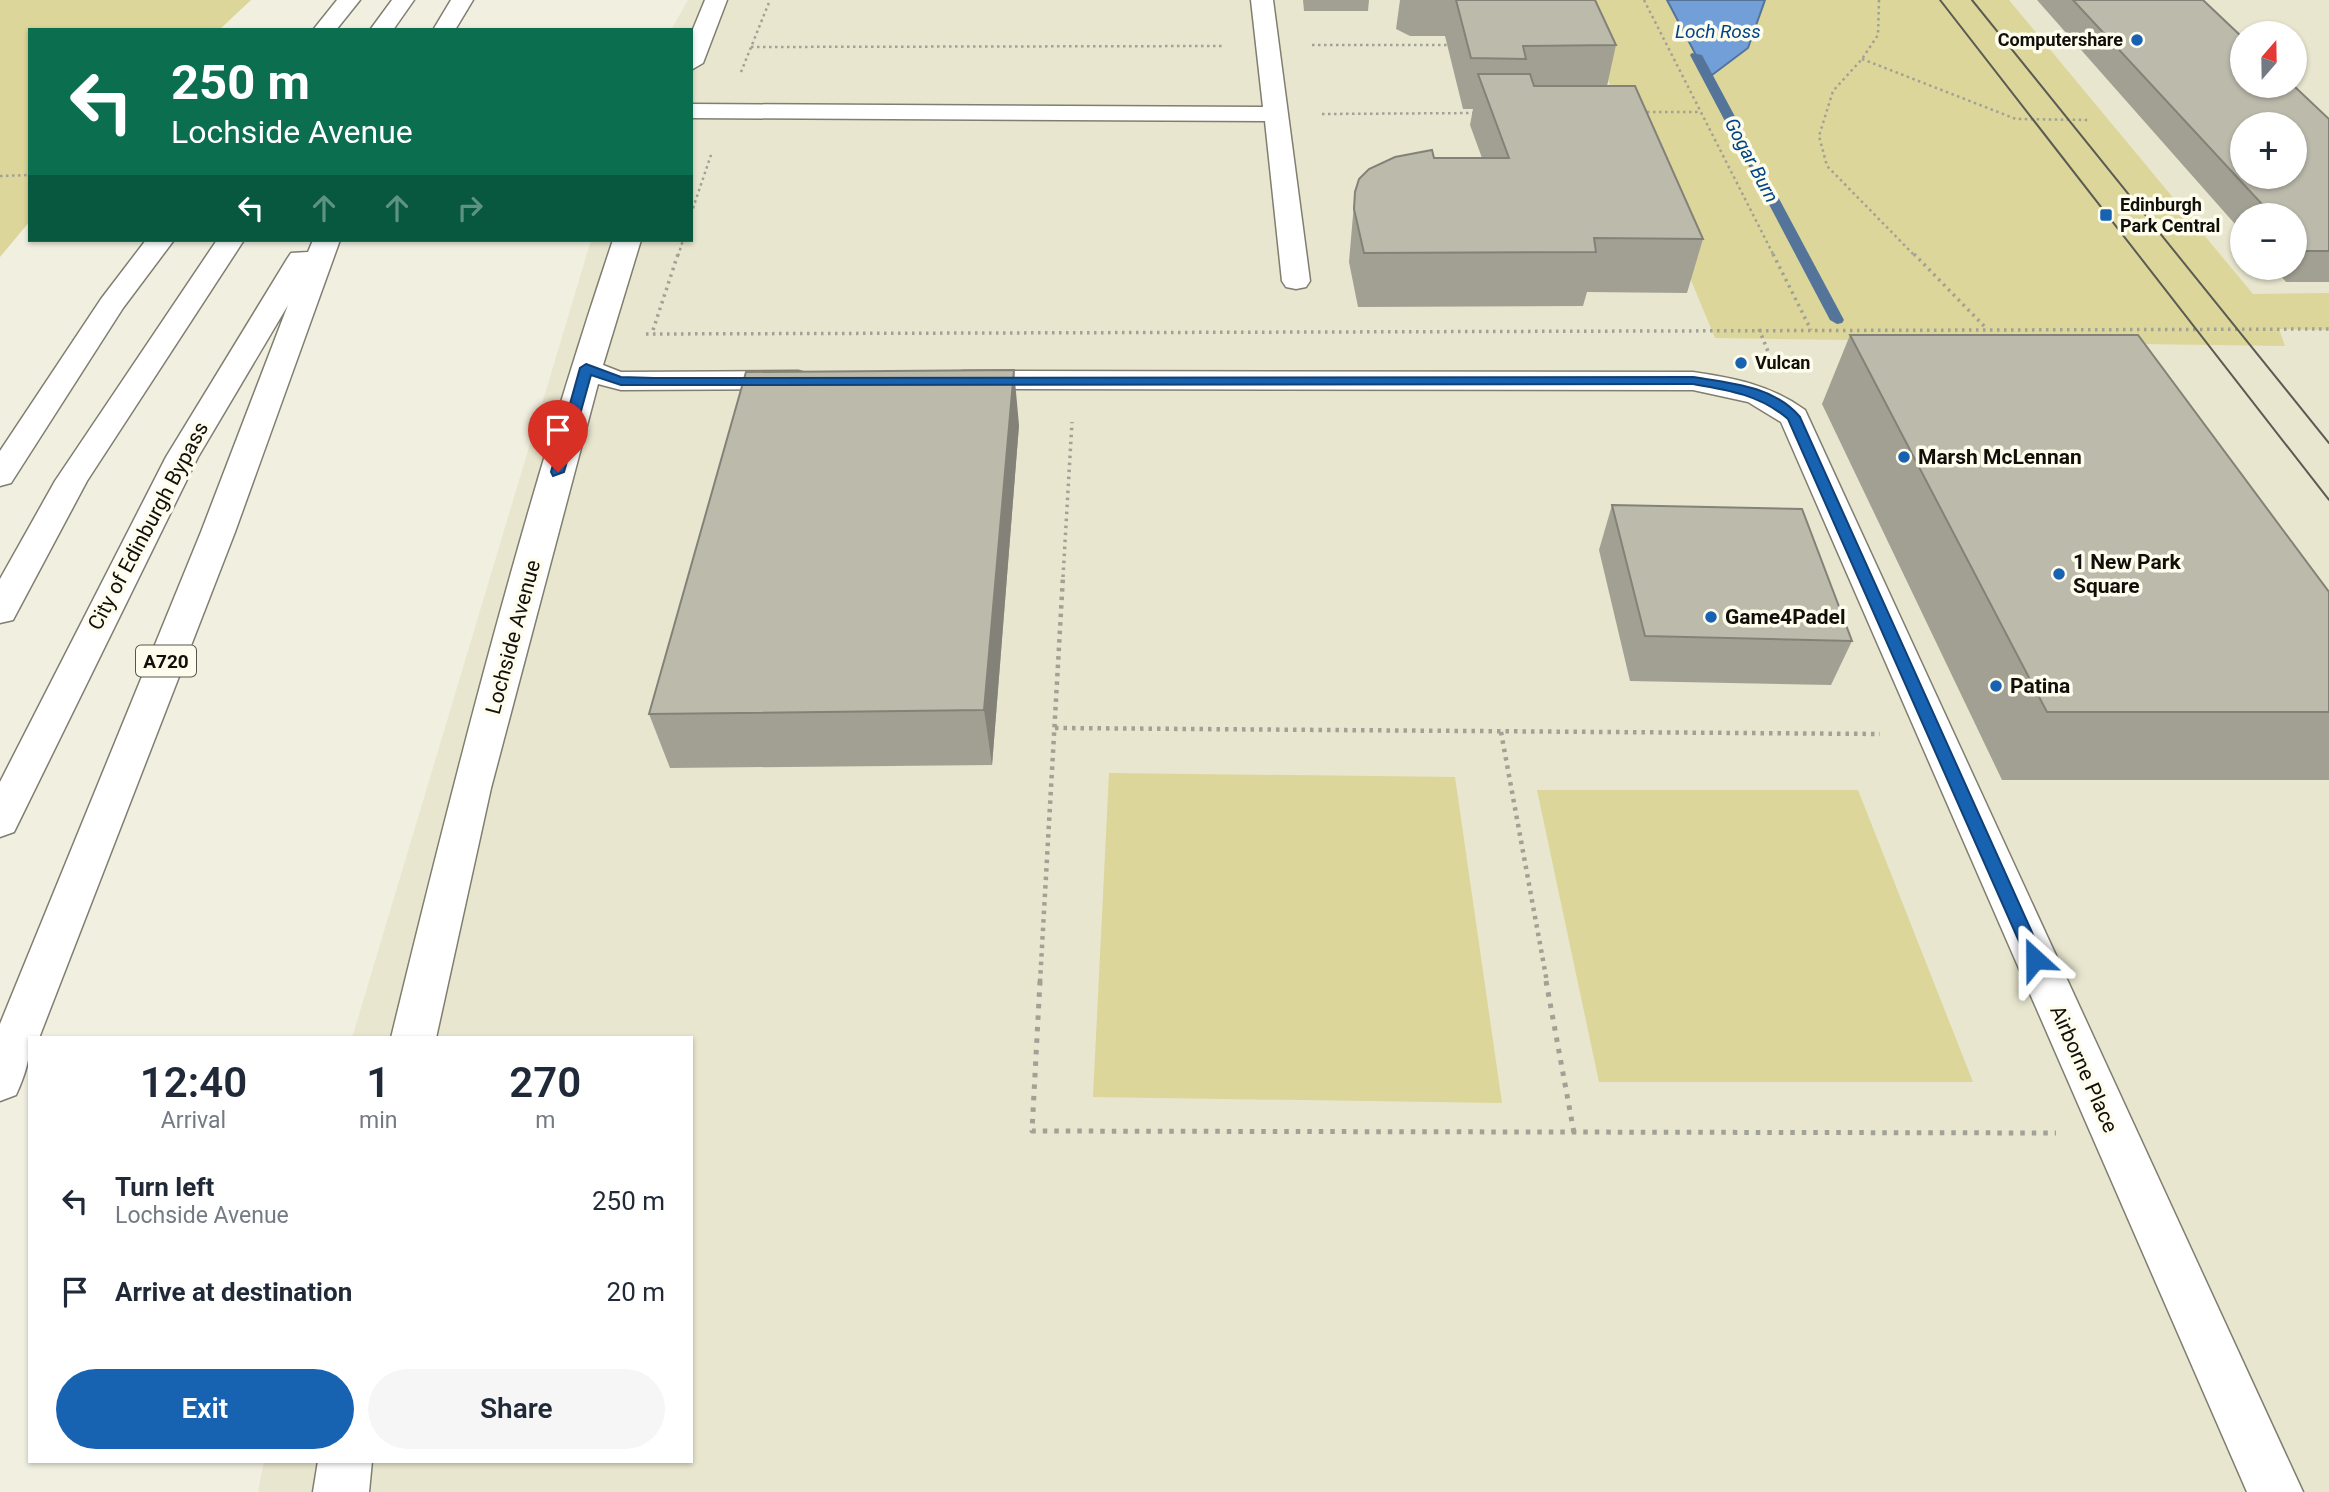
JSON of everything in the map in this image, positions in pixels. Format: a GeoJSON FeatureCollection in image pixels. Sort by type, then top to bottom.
{"type":"FeatureCollection","features":[{"type":"Feature","properties":{"kind":"street"},"geometry":{"type":"LineString","coordinates":[[326,28],[349,0]]}},
{"type":"Feature","properties":{"kind":"street"},"geometry":{"type":"LineString","coordinates":[[382,28],[403,0]]}},
{"type":"Feature","properties":{"kind":"street"},"geometry":{"type":"LineString","coordinates":[[444,28],[463,0]]}},
{"type":"Feature","properties":{"kind":"street"},"geometry":{"type":"LineString","coordinates":[[693,58],[716,0]]}},
{"type":"Feature","properties":{"kind":"street"},"geometry":{"type":"LineString","coordinates":[[1262,0],[1296,281]]}},
{"type":"Feature","properties":{"kind":"street"},"geometry":{"type":"LineString","coordinates":[[693,111],[1276,114]]}},
{"type":"Feature","properties":{"kind":"street"},"geometry":{"type":"LineString","coordinates":[[0,476],[111,305],[158,242]]}},
{"type":"Feature","properties":{"kind":"street"},"geometry":{"type":"LineString","coordinates":[[0,611],[71,481],[229,242]]}},
{"type":"Feature","properties":{"kind":"street","name":"City of Edinburgh Bypass"},"geometry":{"type":"LineString","coordinates":[[0,821],[182,457],[311,242]]}},
{"type":"Feature","properties":{"kind":"street","name":"A720"},"geometry":{"type":"LineString","coordinates":[[0,1080],[218,532],[325,242]]}},
{"type":"Feature","properties":{"kind":"street","name":"Lochside Avenue"},"geometry":{"type":"LineString","coordinates":[[413,1036],[471,788],[591,351],[626,242]]}},
{"type":"Feature","properties":{"kind":"street"},"geometry":{"type":"LineString","coordinates":[[591,351],[600,376],[621,381],[825,380]]}},
{"type":"Feature","properties":{"kind":"street","name":"Airborne Place"},"geometry":{"type":"LineString","coordinates":[[932,380],[1693,381],[1737,388],[1773,400],[1794,417],[2275,1492]]}},
{"type":"Feature","properties":{"kind":"street"},"geometry":{"type":"LineString","coordinates":[[341,1492],[345,1463]]}},
{"type":"Feature","properties":{"kind":"path"},"geometry":{"type":"LineString","coordinates":[[1644,0],[1811,330]]}},
{"type":"Feature","properties":{"kind":"path"},"geometry":{"type":"LineString","coordinates":[[1879,0],[1878,35],[1862,59],[1833,91],[1819,136],[1827,166],[1987,329]]}},
{"type":"Feature","properties":{"kind":"path"},"geometry":{"type":"LineString","coordinates":[[751,47],[1447,45]]}},
{"type":"Feature","properties":{"kind":"path"},"geometry":{"type":"LineString","coordinates":[[1862,59],[2016,119],[2088,120]]}},
{"type":"Feature","properties":{"kind":"path"},"geometry":{"type":"LineString","coordinates":[[1632,112],[1701,112]]}},
{"type":"Feature","properties":{"kind":"path"},"geometry":{"type":"LineString","coordinates":[[1276,114],[1482,113]]}},
{"type":"Feature","properties":{"kind":"path"},"geometry":{"type":"LineString","coordinates":[[0,176],[28,174]]}},
{"type":"Feature","properties":{"kind":"path"},"geometry":{"type":"LineString","coordinates":[[651,334],[682,242]]}},
{"type":"Feature","properties":{"kind":"path"},"geometry":{"type":"LineString","coordinates":[[591,351],[651,334],[2329,329]]}},
{"type":"Feature","properties":{"kind":"path"},"geometry":{"type":"LineString","coordinates":[[1075,380],[1032,1131],[2113,1133]]}},
{"type":"Feature","properties":{"kind":"path"},"geometry":{"type":"LineString","coordinates":[[1055,728],[1935,735]]}},
{"type":"Feature","properties":{"kind":"path"},"geometry":{"type":"LineString","coordinates":[[1501,732],[1574,1133]]}},
{"type":"Feature","properties":{"kind":"shaded area"},"geometry":{"type":"Polygon","coordinates":[[[0,0],[251,0],[221,28],[28,28],[28,223],[0,257],[0,0]]]}},
{"type":"Feature","properties":{"kind":"shaded area"},"geometry":{"type":"Polygon","coordinates":[[[688,0],[2329,0],[2329,1492],[258,1492],[264,1463],[693,1463],[693,1036],[353,1036],[590,242],[693,242],[693,28],[672,28],[688,0]]]}},
{"type":"Feature","properties":{"kind":"shaded area"},"geometry":{"type":"Polygon","coordinates":[[[1575,0],[2009,0],[2230,266],[2230,280],[2241,280],[2253,294],[2329,293],[2329,330],[2279,329],[2285,346],[1715,338],[1575,0]]]}},
{"type":"Feature","properties":{"kind":"shaded area"},"geometry":{"type":"Polygon","coordinates":[[[1109,773],[1455,777],[1502,1103],[1093,1097],[1109,773]]]}},
{"type":"Feature","properties":{"kind":"shaded area"},"geometry":{"type":"Polygon","coordinates":[[[1537,790],[1858,790],[1973,1082],[1599,1082],[1537,790]]]}},
{"type":"Feature","properties":{"kind":"water","name":"Loch Ross"},"geometry":{"type":"Polygon","coordinates":[[[1667,0],[1765,0],[1748,48],[1708,78],[1667,0]]]}},
{"type":"Feature","properties":{"kind":"building"},"geometry":{"type":"Polygon","coordinates":[[[1456,0],[1595,0],[1616,45],[1523,46],[1526,59],[1471,58],[1456,0]]]}},
{"type":"Feature","properties":{"kind":"building"},"geometry":{"type":"Polygon","coordinates":[[[2073,0],[2203,0],[2230,26],[2230,98],[2307,98],[2329,119],[2329,251],[2307,251],[2307,203],[2261,203],[2248,189],[2307,189],[2307,112],[2230,112],[2230,170],[2073,0]]]}},
{"type":"Feature","properties":{"kind":"building"},"geometry":{"type":"Polygon","coordinates":[[[1478,74],[1530,74],[1534,86],[1635,86],[1703,239],[1594,238],[1596,252],[1364,253],[1354,209],[1355,192],[1359,179],[1369,169],[1395,157],[1432,150],[1434,158],[1509,158],[1478,74]]]}},
{"type":"Feature","properties":{"kind":"building","name":"1 New Park Square"},"geometry":{"type":"Polygon","coordinates":[[[1850,335],[2138,335],[2329,592],[2329,712],[2047,712],[1850,335]]]}},
{"type":"Feature","properties":{"kind":"building"},"geometry":{"type":"Polygon","coordinates":[[[1014,370],[984,710],[649,714],[746,372],[1014,370]]]}},
{"type":"Feature","properties":{"kind":"building"},"geometry":{"type":"Polygon","coordinates":[[[1612,505],[1802,509],[1852,641],[1645,636],[1612,505]]]}},
{"type":"Feature","properties":{"kind":"waterway","name":"Gogar Burn"},"geometry":{"type":"LineString","coordinates":[[1696,55],[1837,320]]}},
{"type":"Feature","properties":{"kind":"tram line"},"geometry":{"type":"LineString","coordinates":[[1940,0],[2329,500]]}},
{"type":"Feature","properties":{"kind":"tram line"},"geometry":{"type":"LineString","coordinates":[[1972,0],[2329,443]]}},
{"type":"Feature","properties":{"kind":"place","name":"Computershare"},"geometry":{"type":"Point","coordinates":[2137,40]}},
{"type":"Feature","properties":{"kind":"place","name":"Edinburgh Park Central"},"geometry":{"type":"Point","coordinates":[2106,215]}},
{"type":"Feature","properties":{"kind":"place","name":"Vulcan"},"geometry":{"type":"Point","coordinates":[1741,363]}},
{"type":"Feature","properties":{"kind":"place","name":"Marsh McLennan"},"geometry":{"type":"Point","coordinates":[1904,457]}},
{"type":"Feature","properties":{"kind":"place","name":"1 New Park Square"},"geometry":{"type":"Point","coordinates":[2059,574]}},
{"type":"Feature","properties":{"kind":"place","name":"Game4Padel"},"geometry":{"type":"Point","coordinates":[1711,617]}},
{"type":"Feature","properties":{"kind":"place","name":"Patina"},"geometry":{"type":"Point","coordinates":[1996,686]}},
{"type":"Feature","properties":{"kind":"route"},"geometry":{"type":"LineString","coordinates":[[558,472],[586,368],[600,376],[621,381],[654,382],[1693,381],[1737,388],[1773,400],[1794,417],[2035,959]]}}]}
